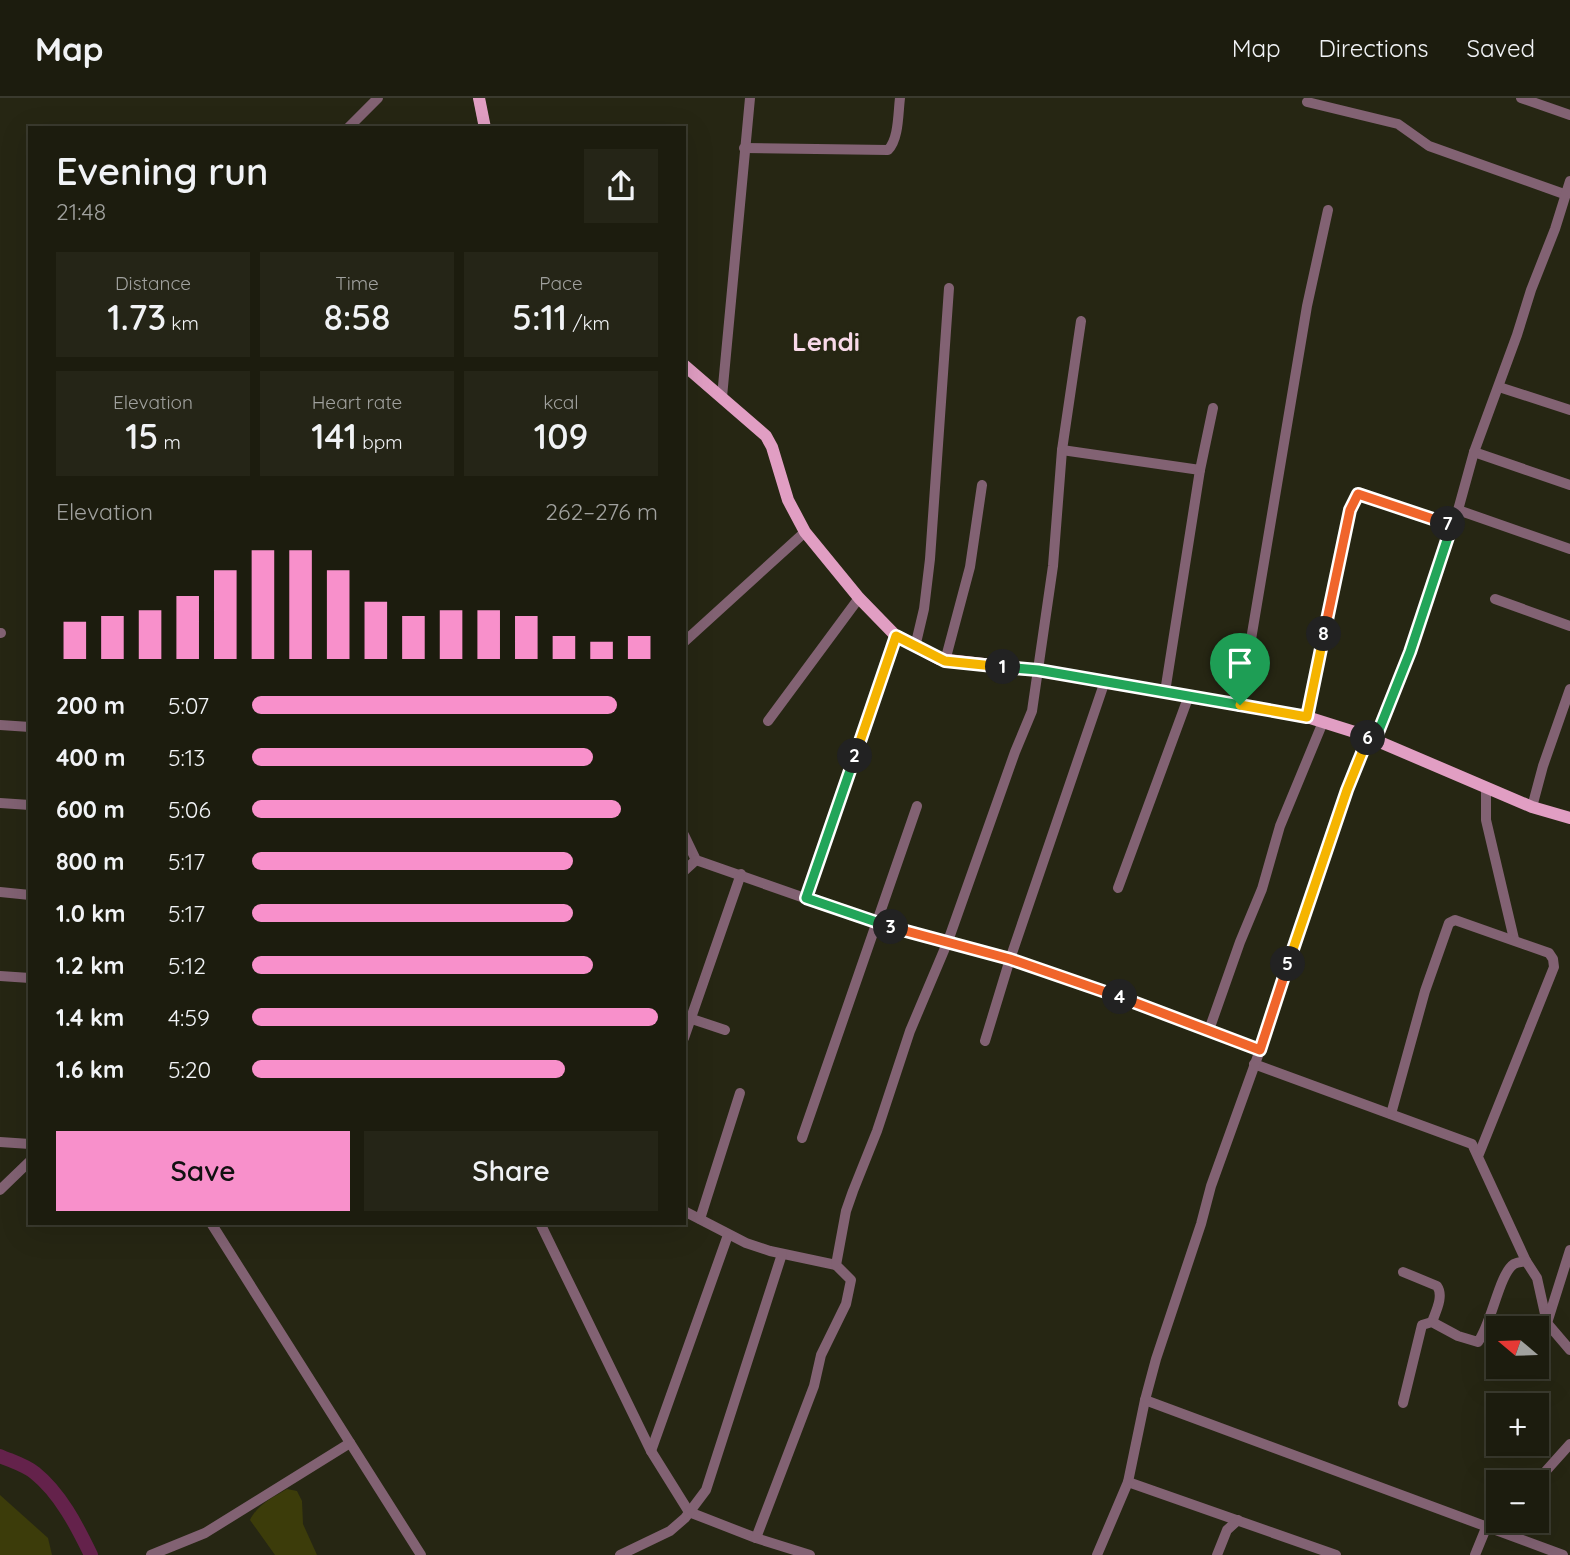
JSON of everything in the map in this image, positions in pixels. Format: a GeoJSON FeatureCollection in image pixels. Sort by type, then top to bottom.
{"type":"FeatureCollection","features":[{"type":"Feature","properties":{"kind":"main road"},"geometry":{"type":"LineString","coordinates":[[479,98],[485,126]]}},
{"type":"Feature","properties":{"kind":"main road"},"geometry":{"type":"LineString","coordinates":[[686,367],[766,436],[788,500],[805,532],[859,598],[896,636],[915,647],[945,661],[1038,670],[1307,717],[1371,739],[1532,807],[1570,818]]}},
{"type":"Feature","properties":{"kind":"street"},"geometry":{"type":"LineString","coordinates":[[350,126],[378,98]]}},
{"type":"Feature","properties":{"kind":"street"},"geometry":{"type":"LineString","coordinates":[[722,397],[750,98]]}},
{"type":"Feature","properties":{"kind":"street"},"geometry":{"type":"LineString","coordinates":[[744,148],[888,150],[894,139],[900,98]]}},
{"type":"Feature","properties":{"kind":"street"},"geometry":{"type":"LineString","coordinates":[[1521,98],[1570,115]]}},
{"type":"Feature","properties":{"kind":"street"},"geometry":{"type":"LineString","coordinates":[[1307,102],[1398,124],[1429,146],[1564,194]]}},
{"type":"Feature","properties":{"kind":"street"},"geometry":{"type":"LineString","coordinates":[[1097,1555],[1128,1482],[1145,1400],[1167,1321],[1324,855],[1410,652],[1458,510],[1474,452],[1570,181]]}},
{"type":"Feature","properties":{"kind":"street"},"geometry":{"type":"LineString","coordinates":[[1240,705],[1307,306],[1328,210]]}},
{"type":"Feature","properties":{"kind":"street"},"geometry":{"type":"LineString","coordinates":[[915,647],[924,609],[930,559],[949,288]]}},
{"type":"Feature","properties":{"kind":"street"},"geometry":{"type":"LineString","coordinates":[[836,1265],[846,1211],[853,1191],[877,1131],[910,1031],[948,941],[1032,711],[1053,566],[1062,450],[1081,321]]}},
{"type":"Feature","properties":{"kind":"street"},"geometry":{"type":"LineString","coordinates":[[1499,387],[1570,410]]}},
{"type":"Feature","properties":{"kind":"street"},"geometry":{"type":"LineString","coordinates":[[1165,692],[1200,470],[1213,408]]}},
{"type":"Feature","properties":{"kind":"street"},"geometry":{"type":"LineString","coordinates":[[1062,450],[1200,470]]}},
{"type":"Feature","properties":{"kind":"street"},"geometry":{"type":"LineString","coordinates":[[1474,452],[1570,485]]}},
{"type":"Feature","properties":{"kind":"street"},"geometry":{"type":"LineString","coordinates":[[945,661],[970,567],[982,485]]}},
{"type":"Feature","properties":{"kind":"street"},"geometry":{"type":"LineString","coordinates":[[1307,717],[1350,510],[1358,494],[1452,525]]}},
{"type":"Feature","properties":{"kind":"street"},"geometry":{"type":"LineString","coordinates":[[1458,510],[1570,549]]}},
{"type":"Feature","properties":{"kind":"street"},"geometry":{"type":"LineString","coordinates":[[686,640],[805,532]]}},
{"type":"Feature","properties":{"kind":"street"},"geometry":{"type":"LineString","coordinates":[[768,721],[859,598]]}},
{"type":"Feature","properties":{"kind":"street"},"geometry":{"type":"LineString","coordinates":[[1495,599],[1570,626]]}},
{"type":"Feature","properties":{"kind":"street"},"geometry":{"type":"LineString","coordinates":[[806,898],[896,636]]}},
{"type":"Feature","properties":{"kind":"street"},"geometry":{"type":"LineString","coordinates":[[985,1041],[1010,959],[1105,681]]}},
{"type":"Feature","properties":{"kind":"street"},"geometry":{"type":"LineString","coordinates":[[1532,807],[1570,689]]}},
{"type":"Feature","properties":{"kind":"street"},"geometry":{"type":"LineString","coordinates":[[1118,888],[1188,698]]}},
{"type":"Feature","properties":{"kind":"street"},"geometry":{"type":"LineString","coordinates":[[1209,1030],[1262,888],[1280,826],[1323,722]]}},
{"type":"Feature","properties":{"kind":"street"},"geometry":{"type":"LineString","coordinates":[[0,725],[28,727]]}},
{"type":"Feature","properties":{"kind":"street"},"geometry":{"type":"LineString","coordinates":[[1486,789],[1486,820],[1514,939]]}},
{"type":"Feature","properties":{"kind":"street"},"geometry":{"type":"LineString","coordinates":[[0,803],[28,806]]}},
{"type":"Feature","properties":{"kind":"street"},"geometry":{"type":"LineString","coordinates":[[802,1138],[917,806]]}},
{"type":"Feature","properties":{"kind":"street"},"geometry":{"type":"LineString","coordinates":[[686,839],[696,860],[876,923],[1010,959],[1100,989],[1260,1050]]}},
{"type":"Feature","properties":{"kind":"street"},"geometry":{"type":"LineString","coordinates":[[686,869],[696,860]]}},
{"type":"Feature","properties":{"kind":"street"},"geometry":{"type":"LineString","coordinates":[[686,1033],[741,874]]}},
{"type":"Feature","properties":{"kind":"street"},"geometry":{"type":"LineString","coordinates":[[0,892],[28,895]]}},
{"type":"Feature","properties":{"kind":"street"},"geometry":{"type":"LineString","coordinates":[[1391,1114],[1425,991],[1449,923],[1455,920],[1549,953],[1554,967],[1479,1154]]}},
{"type":"Feature","properties":{"kind":"street"},"geometry":{"type":"LineString","coordinates":[[0,976],[28,978]]}},
{"type":"Feature","properties":{"kind":"street"},"geometry":{"type":"LineString","coordinates":[[692,1019],[724,1030]]}},
{"type":"Feature","properties":{"kind":"street"},"geometry":{"type":"LineString","coordinates":[[1254,1064],[1472,1144],[1479,1154],[1525,1261],[1537,1278],[1545,1316]]}},
{"type":"Feature","properties":{"kind":"street"},"geometry":{"type":"LineString","coordinates":[[700,1219],[740,1093]]}},
{"type":"Feature","properties":{"kind":"street"},"geometry":{"type":"LineString","coordinates":[[0,1143],[28,1144]]}},
{"type":"Feature","properties":{"kind":"street"},"geometry":{"type":"LineString","coordinates":[[0,1191],[28,1163]]}},
{"type":"Feature","properties":{"kind":"street"},"geometry":{"type":"LineString","coordinates":[[686,1212],[746,1243],[782,1254],[836,1265],[851,1280],[846,1304],[821,1355],[814,1386],[756,1538]]}},
{"type":"Feature","properties":{"kind":"street"},"geometry":{"type":"LineString","coordinates":[[212,1225],[421,1555]]}},
{"type":"Feature","properties":{"kind":"street"},"geometry":{"type":"LineString","coordinates":[[541,1225],[651,1451],[689,1512],[810,1555]]}},
{"type":"Feature","properties":{"kind":"street"},"geometry":{"type":"LineString","coordinates":[[651,1451],[728,1235]]}},
{"type":"Feature","properties":{"kind":"street"},"geometry":{"type":"LineString","coordinates":[[1549,1317],[1570,1250]]}},
{"type":"Feature","properties":{"kind":"street"},"geometry":{"type":"LineString","coordinates":[[620,1555],[670,1531],[706,1490],[782,1254]]}},
{"type":"Feature","properties":{"kind":"street"},"geometry":{"type":"LineString","coordinates":[[1403,1403],[1422,1325],[1432,1322],[1458,1336],[1478,1342],[1487,1328],[1502,1282],[1514,1264],[1525,1261]]}},
{"type":"Feature","properties":{"kind":"street"},"geometry":{"type":"LineString","coordinates":[[1404,1272],[1440,1289],[1432,1322]]}},
{"type":"Feature","properties":{"kind":"street"},"geometry":{"type":"LineString","coordinates":[[1549,1325],[1570,1350]]}},
{"type":"Feature","properties":{"kind":"street"},"geometry":{"type":"LineString","coordinates":[[1145,1400],[1486,1528]]}},
{"type":"Feature","properties":{"kind":"street"},"geometry":{"type":"LineString","coordinates":[[151,1555],[205,1534],[350,1443]]}},
{"type":"Feature","properties":{"kind":"street"},"geometry":{"type":"LineString","coordinates":[[1547,1470],[1570,1444]]}},
{"type":"Feature","properties":{"kind":"street"},"geometry":{"type":"LineString","coordinates":[[1128,1482],[1336,1555]]}},
{"type":"Feature","properties":{"kind":"street"},"geometry":{"type":"LineString","coordinates":[[1217,1555],[1227,1530],[1238,1520]]}},
{"type":"Feature","properties":{"kind":"street"},"geometry":{"type":"LineString","coordinates":[[1475,1555],[1488,1533]]}},
{"type":"Feature","properties":{"kind":"street"},"geometry":{"type":"LineString","coordinates":[[1501,1533],[1564,1555],[1570,1550]]}},
{"type":"Feature","properties":{"kind":"shaded area"},"geometry":{"type":"Polygon","coordinates":[[[287,1489],[297,1491],[302,1501],[303,1524],[317,1555],[275,1555],[250,1520],[261,1506],[287,1489]]]}},
{"type":"Feature","properties":{"kind":"shaded area"},"geometry":{"type":"Polygon","coordinates":[[[0,1495],[48,1538],[52,1555],[0,1555],[0,1495]]]}},
{"type":"Feature","properties":{"kind":"waterway"},"geometry":{"type":"LineString","coordinates":[[0,1456],[27,1468],[44,1481],[67,1511],[91,1555]]}},
{"type":"Feature","properties":{"kind":"district","name":"Lendi"},"geometry":{"type":"Point","coordinates":[826,342]}},
{"type":"Feature","properties":{"kind":"route"},"geometry":{"type":"LineString","coordinates":[[1358,494],[1452,525],[1398,683],[1375,740],[1368,738],[1347,790],[1260,1050],[1100,989],[1010,959],[876,923],[806,898],[896,636],[945,661],[1038,670],[1240,705],[1307,717],[1350,510],[1358,494]]}}]}
